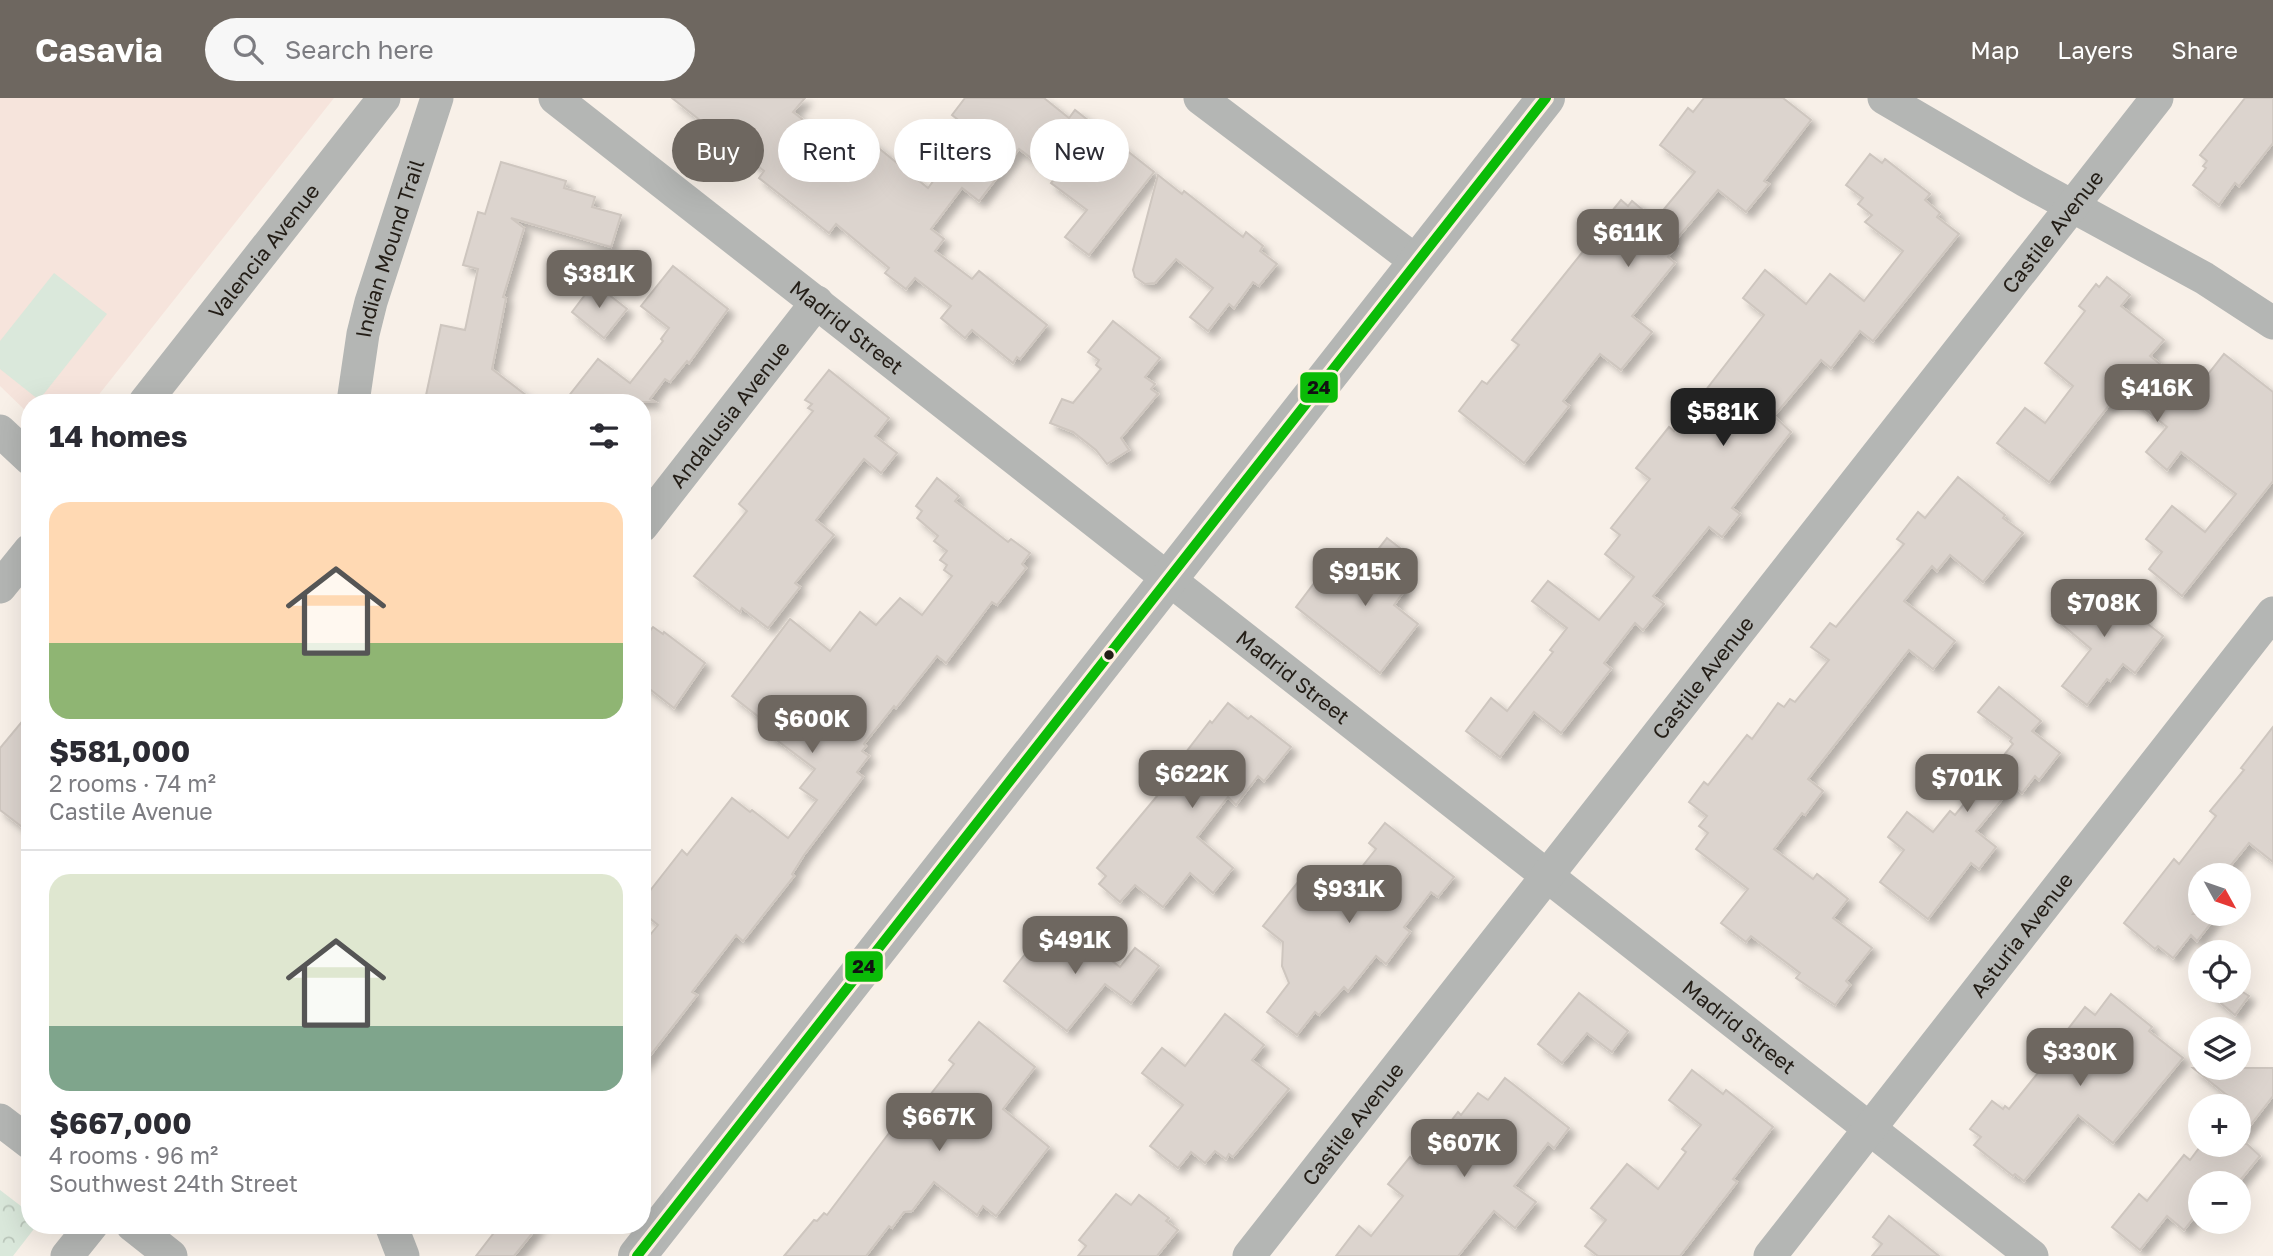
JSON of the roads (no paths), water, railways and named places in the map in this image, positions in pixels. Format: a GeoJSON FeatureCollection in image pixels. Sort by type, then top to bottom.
{"type":"FeatureCollection","features":[{"type":"Feature","properties":{"kind":"street","name":"Valencia Avenue"},"geometry":{"type":"LineString","coordinates":[[151,394],[384,98]]}},
{"type":"Feature","properties":{"kind":"street","name":"Indian Mound Trail"},"geometry":{"type":"LineString","coordinates":[[354,394],[371,302],[437,98]]}},
{"type":"Feature","properties":{"kind":"street","name":"Madrid Street"},"geometry":{"type":"LineString","coordinates":[[555,98],[2032,1256]]}},
{"type":"Feature","properties":{"kind":"street"},"geometry":{"type":"LineString","coordinates":[[1200,98],[1417,262]]}},
{"type":"Feature","properties":{"kind":"street"},"geometry":{"type":"LineString","coordinates":[[637,1256],[1546,98]]}},
{"type":"Feature","properties":{"kind":"street"},"geometry":{"type":"LineString","coordinates":[[1884,98],[1968,148],[2204,278],[2273,323]]}},
{"type":"Feature","properties":{"kind":"street","name":"Castile Avenue"},"geometry":{"type":"LineString","coordinates":[[1249,1256],[2157,98]]}},
{"type":"Feature","properties":{"kind":"street","name":"Andalusia Avenue"},"geometry":{"type":"LineString","coordinates":[[651,514],[817,302]]}},
{"type":"Feature","properties":{"kind":"street"},"geometry":{"type":"LineString","coordinates":[[0,431],[21,451]]}},
{"type":"Feature","properties":{"kind":"street"},"geometry":{"type":"LineString","coordinates":[[0,587],[21,561]]}},
{"type":"Feature","properties":{"kind":"street","name":"Asturia Avenue"},"geometry":{"type":"LineString","coordinates":[[1770,1256],[2273,613]]}},
{"type":"Feature","properties":{"kind":"street"},"geometry":{"type":"LineString","coordinates":[[0,1120],[21,1136]]}},
{"type":"Feature","properties":{"kind":"street"},"geometry":{"type":"LineString","coordinates":[[67,1256],[85,1234]]}},
{"type":"Feature","properties":{"kind":"street"},"geometry":{"type":"LineString","coordinates":[[143,1234],[171,1256]]}},
{"type":"Feature","properties":{"kind":"street"},"geometry":{"type":"LineString","coordinates":[[394,1234],[403,1256]]}}]}
